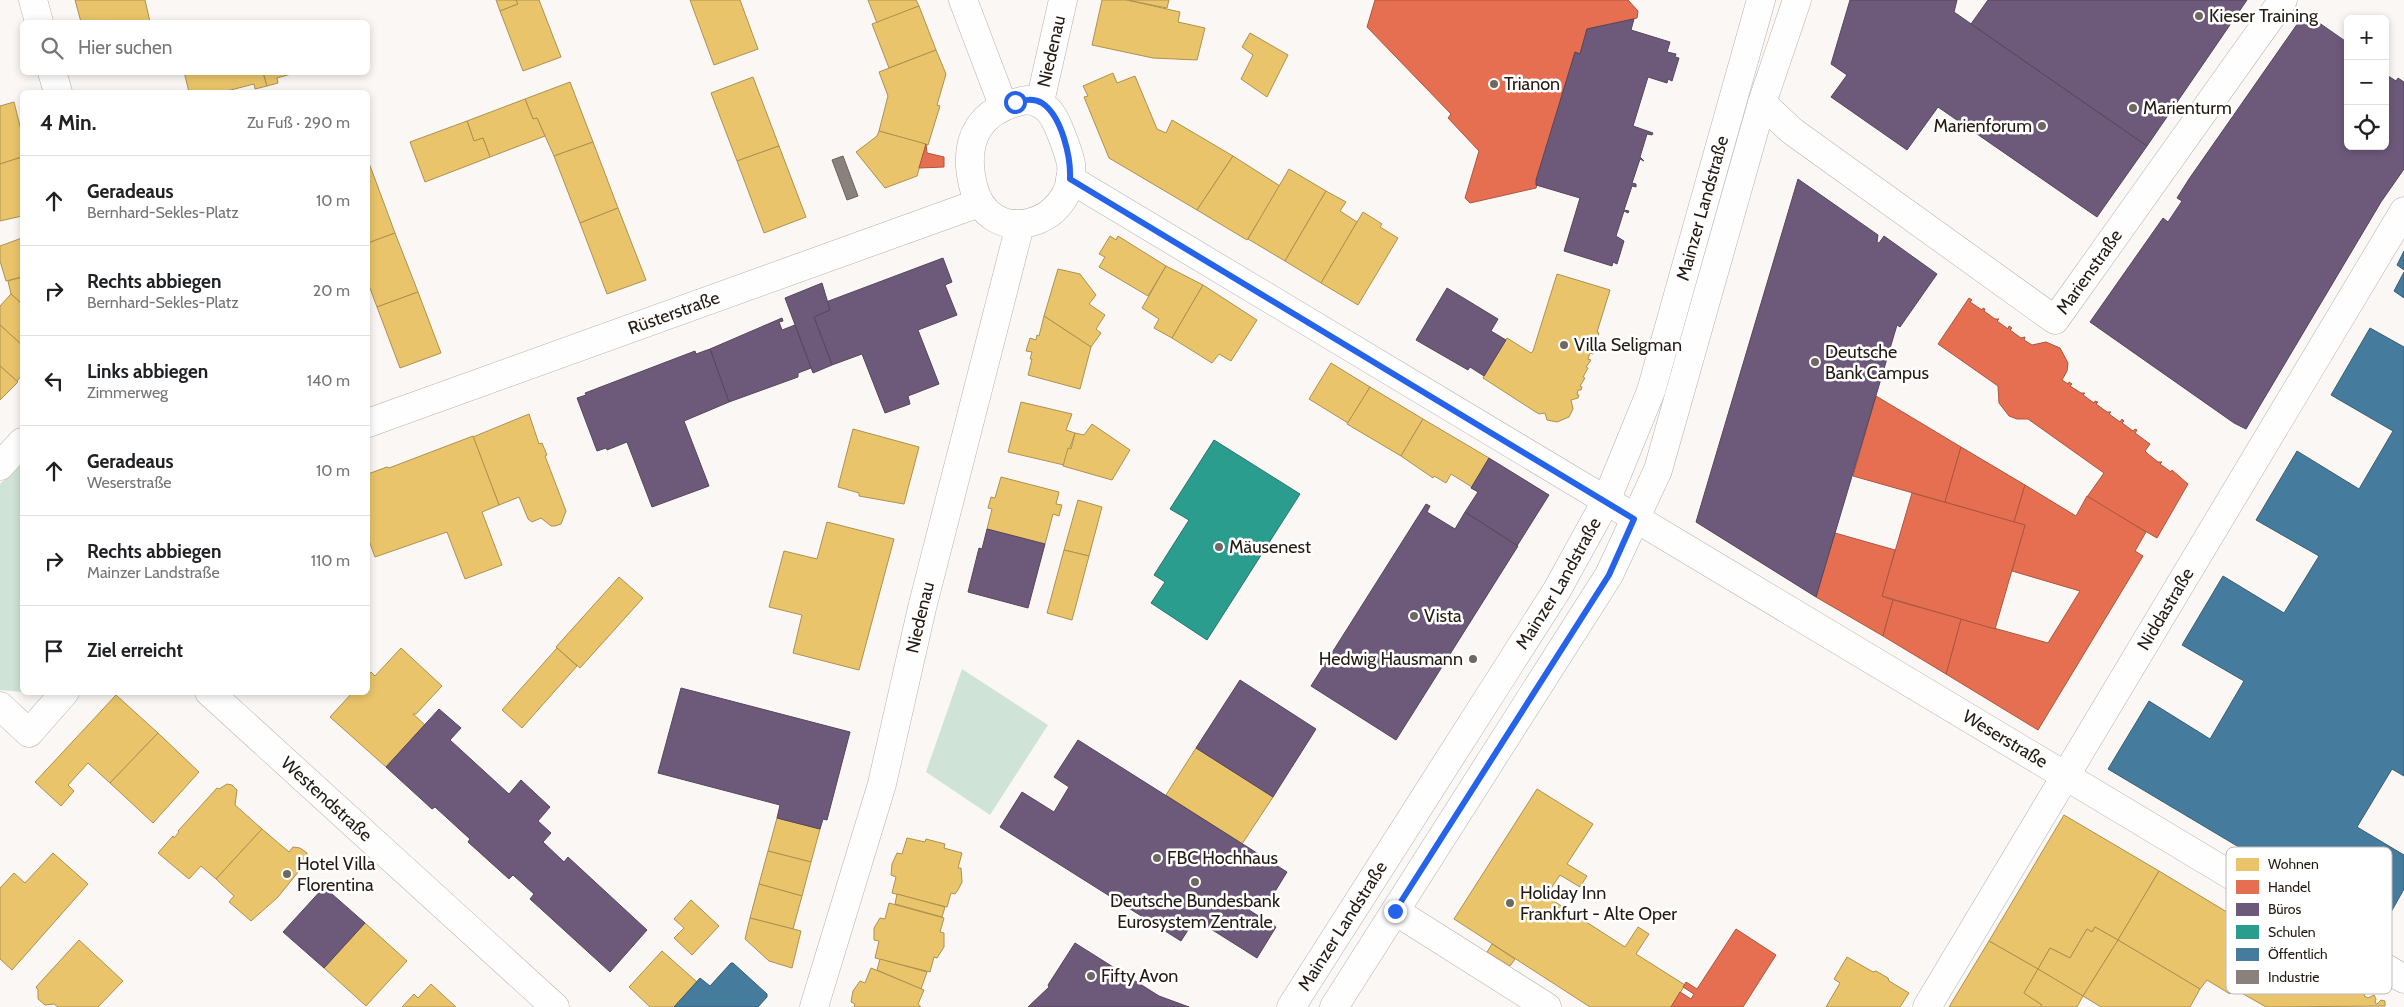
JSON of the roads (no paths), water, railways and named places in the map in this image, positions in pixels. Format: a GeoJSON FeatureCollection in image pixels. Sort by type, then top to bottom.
{"type":"FeatureCollection","features":[{"type":"Feature","properties":{"kind":"street"},"geometry":{"type":"LineString","coordinates":[[33,0],[38,20]]}},
{"type":"Feature","properties":{"kind":"street"},"geometry":{"type":"LineString","coordinates":[[963,0],[1003,106]]}},
{"type":"Feature","properties":{"kind":"street","name":"Niedenau"},"geometry":{"type":"LineString","coordinates":[[1040,102],[1063,0]]}},
{"type":"Feature","properties":{"kind":"street","name":"Mainzer Landstraße"},"geometry":{"type":"LineString","coordinates":[[1291,1007],[1561,583],[1606,501],[1651,391],[1761,0]]}},
{"type":"Feature","properties":{"kind":"street","name":"Mainzer Landstraße"},"geometry":{"type":"LineString","coordinates":[[1334,1007],[1609,575],[1658,470],[1762,103],[1798,0]]}},
{"type":"Feature","properties":{"kind":"street","name":"Marienstraße"},"geometry":{"type":"LineString","coordinates":[[1762,103],[1792,131],[2055,320],[2283,0]]}},
{"type":"Feature","properties":{"kind":"street"},"geometry":{"type":"LineString","coordinates":[[53,75],[57,90]]}},
{"type":"Feature","properties":{"kind":"street"},"geometry":{"type":"LineString","coordinates":[[1027,100],[1040,102],[1053,114],[1066,144],[1071,164],[1070,179],[1062,199],[1052,212],[1040,221],[1020,225],[999,220],[979,203],[971,178],[970,156],[972,138],[991,113],[1003,106],[1027,100]]}},
{"type":"Feature","properties":{"kind":"street","name":"Weserstraße"},"geometry":{"type":"LineString","coordinates":[[1070,179],[1634,519],[2066,773],[2226,871]]}},
{"type":"Feature","properties":{"kind":"street","name":"Rüsterstraße"},"geometry":{"type":"LineString","coordinates":[[370,422],[979,203]]}},
{"type":"Feature","properties":{"kind":"street","name":"Niddastraße"},"geometry":{"type":"LineString","coordinates":[[1928,1007],[2066,773],[2404,211]]}},
{"type":"Feature","properties":{"kind":"street","name":"Niedenau"},"geometry":{"type":"LineString","coordinates":[[814,1007],[882,784],[922,608],[1020,225]]}},
{"type":"Feature","properties":{"kind":"street"},"geometry":{"type":"LineString","coordinates":[[0,466],[20,444]]}},
{"type":"Feature","properties":{"kind":"street"},"geometry":{"type":"LineString","coordinates":[[0,706],[29,733],[62,695]]}},
{"type":"Feature","properties":{"kind":"street","name":"Westendstraße"},"geometry":{"type":"LineString","coordinates":[[212,695],[555,1007]]}},
{"type":"Feature","properties":{"kind":"street","name":"Mainzer Landstraße"},"geometry":{"type":"LineString","coordinates":[[1395,911],[1547,1007]]}},
{"type":"Feature","properties":{"kind":"street","name":"Weserstraße"},"geometry":{"type":"LineString","coordinates":[[2392,972],[2404,979]]}},
{"type":"Feature","properties":{"kind":"place","name":"Kieser Training"},"geometry":{"type":"Point","coordinates":[2199,16]}},
{"type":"Feature","properties":{"kind":"place","name":"Trianon"},"geometry":{"type":"Point","coordinates":[1494,84]}},
{"type":"Feature","properties":{"kind":"place","name":"Marienturm"},"geometry":{"type":"Point","coordinates":[2133,108]}},
{"type":"Feature","properties":{"kind":"place","name":"Marienforum"},"geometry":{"type":"Point","coordinates":[2042,126]}},
{"type":"Feature","properties":{"kind":"place","name":"Villa Seligman"},"geometry":{"type":"Point","coordinates":[1564,345]}},
{"type":"Feature","properties":{"kind":"place","name":"Deutsche Bank Campus"},"geometry":{"type":"Point","coordinates":[1815,362]}},
{"type":"Feature","properties":{"kind":"place","name":"Mäusenest"},"geometry":{"type":"Point","coordinates":[1219,547]}},
{"type":"Feature","properties":{"kind":"place","name":"Vista"},"geometry":{"type":"Point","coordinates":[1414,616]}},
{"type":"Feature","properties":{"kind":"place","name":"Hedwig Hausmann"},"geometry":{"type":"Point","coordinates":[1473,659]}},
{"type":"Feature","properties":{"kind":"place","name":"FBC Hochhaus"},"geometry":{"type":"Point","coordinates":[1157,858]}},
{"type":"Feature","properties":{"kind":"place","name":"Hotel Villa Florentina"},"geometry":{"type":"Point","coordinates":[287,874]}},
{"type":"Feature","properties":{"kind":"place","name":"Deutsche Bundesbank Eurosystem Zentrale"},"geometry":{"type":"Point","coordinates":[1195,882]}},
{"type":"Feature","properties":{"kind":"place","name":"Holiday Inn Frankfurt - Alte Oper"},"geometry":{"type":"Point","coordinates":[1510,903]}},
{"type":"Feature","properties":{"kind":"place","name":"Fifty Avon"},"geometry":{"type":"Point","coordinates":[1091,976]}}]}
